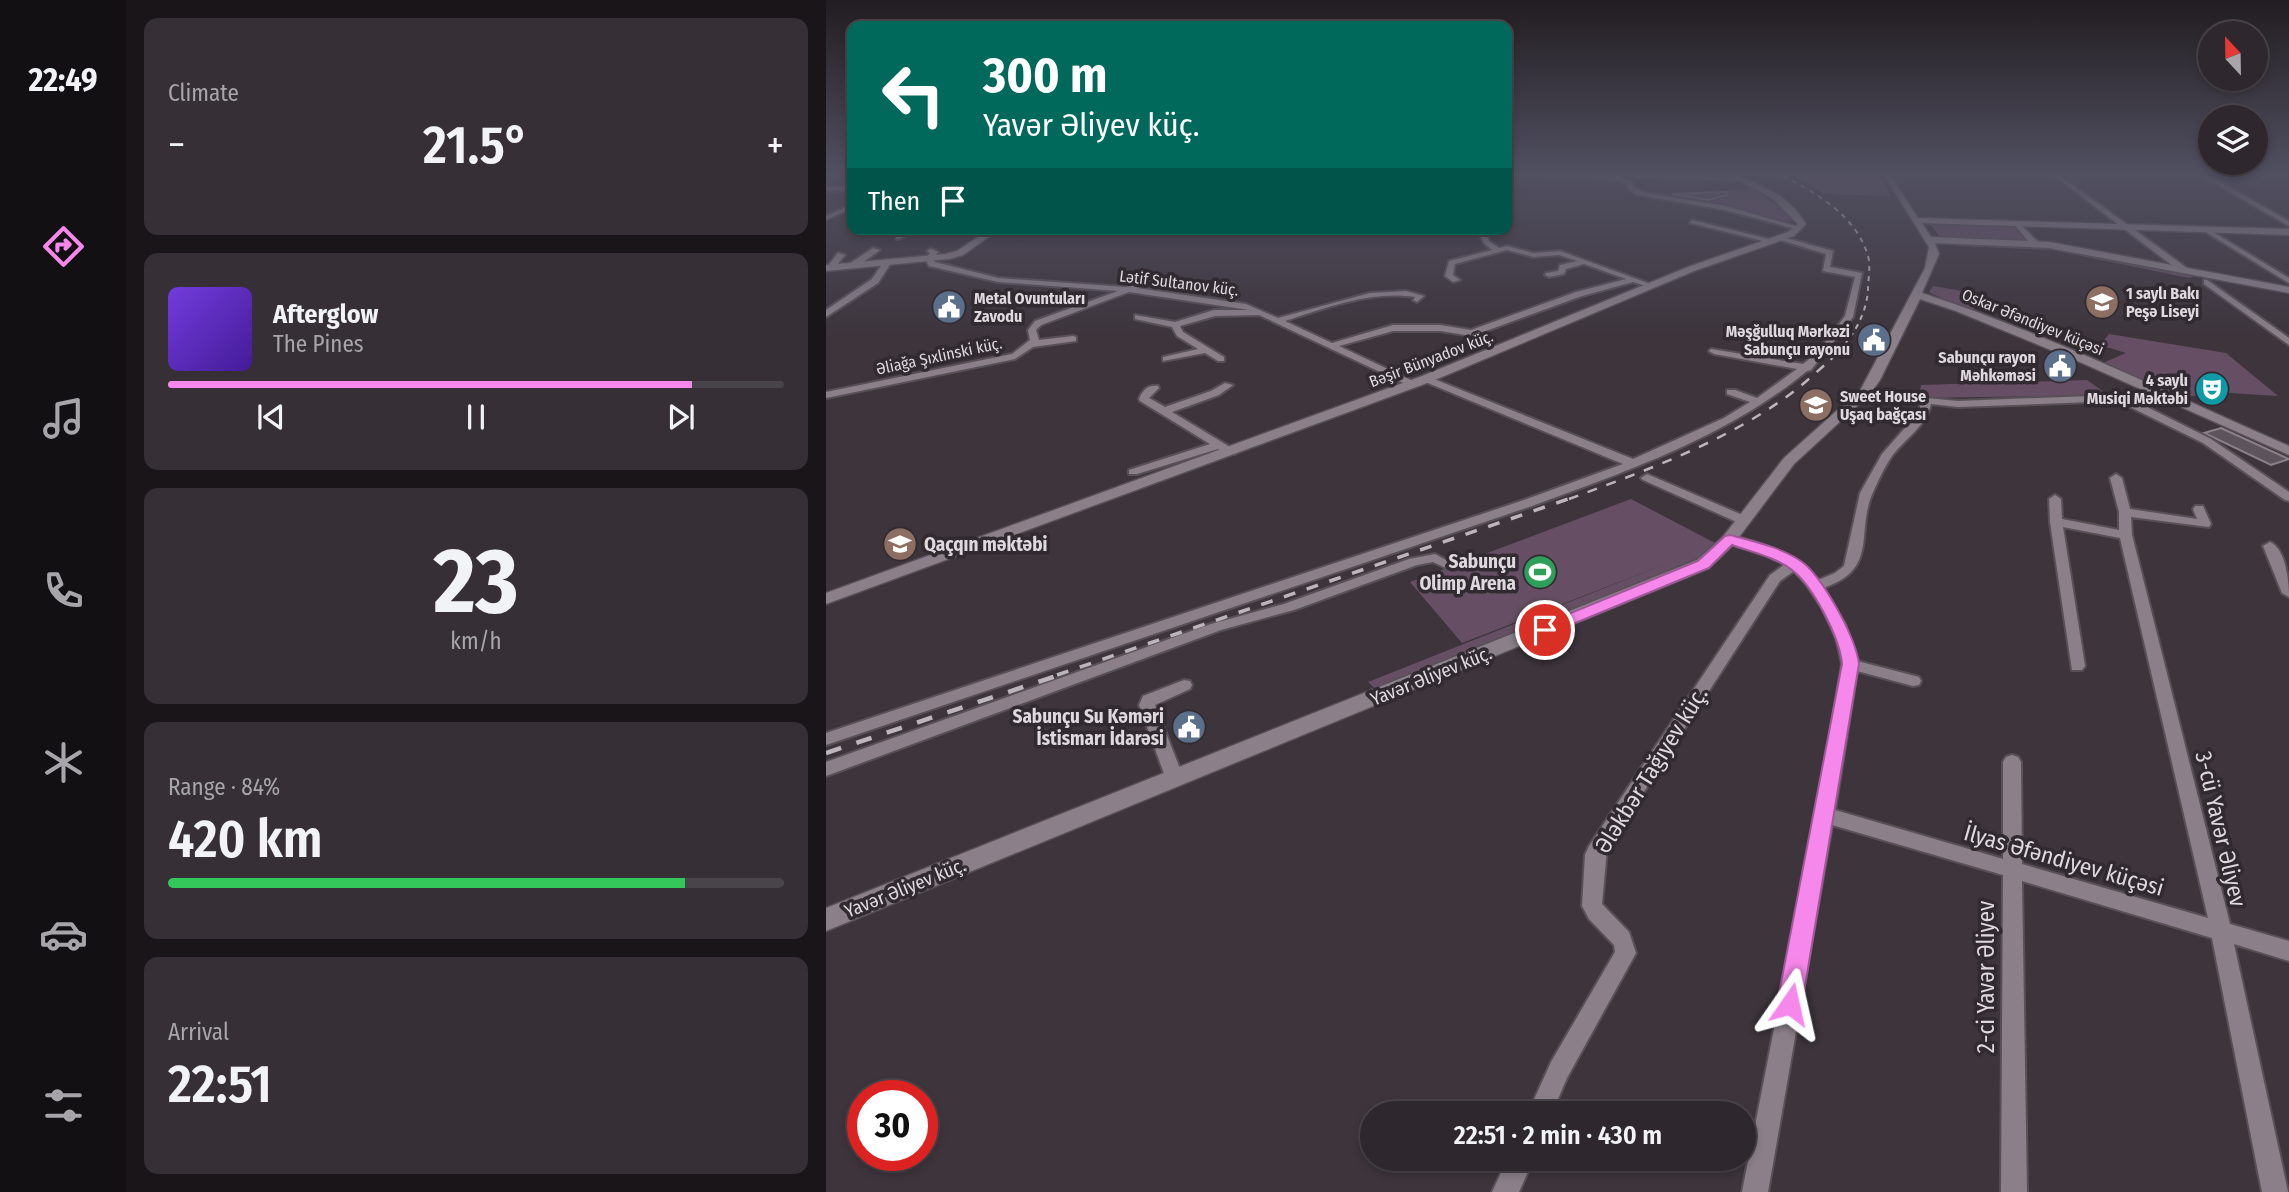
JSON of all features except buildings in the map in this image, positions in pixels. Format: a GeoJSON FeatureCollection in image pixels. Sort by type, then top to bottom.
{"type":"FeatureCollection","features":[{"type":"Feature","properties":{"kind":"street"},"geometry":{"type":"LineString","coordinates":[[826,739],[1503,512],[1632,463],[1716,425],[1759,402],[1808,368],[1829,346],[1857,301],[1859,275],[1826,269],[1830,254],[1828,252],[1719,228]]}},
{"type":"Feature","properties":{"kind":"street","name":"Bəşir Bünyadov küç."},"geometry":{"type":"LineString","coordinates":[[826,599],[1226,448],[1426,379],[1799,228]]}},
{"type":"Feature","properties":{"kind":"street"},"geometry":{"type":"LineString","coordinates":[[1923,228],[1935,242],[2049,251],[2289,290]]}},
{"type":"Feature","properties":{"kind":"street"},"geometry":{"type":"LineString","coordinates":[[2020,228],[2035,244]]}},
{"type":"Feature","properties":{"kind":"street"},"geometry":{"type":"LineString","coordinates":[[2130,228],[2184,270]]}},
{"type":"Feature","properties":{"kind":"street"},"geometry":{"type":"LineString","coordinates":[[2145,228],[2289,232]]}},
{"type":"Feature","properties":{"kind":"street"},"geometry":{"type":"LineString","coordinates":[[2206,230],[2289,282]]}},
{"type":"Feature","properties":{"kind":"street"},"geometry":{"type":"LineString","coordinates":[[898,238],[903,235]]}},
{"type":"Feature","properties":{"kind":"street"},"geometry":{"type":"LineString","coordinates":[[828,268],[956,255],[987,235]]}},
{"type":"Feature","properties":{"kind":"street"},"geometry":{"type":"LineString","coordinates":[[1482,235],[1486,242],[1497,250]]}},
{"type":"Feature","properties":{"kind":"street"},"geometry":{"type":"LineString","coordinates":[[1935,242],[2035,244],[2184,270],[2289,298]]}},
{"type":"Feature","properties":{"kind":"street","name":"Yavər Əliyev küç."},"geometry":{"type":"LineString","coordinates":[[826,920],[1685,573],[1715,556],[1794,455],[1864,395],[1932,263],[1935,242]]}},
{"type":"Feature","properties":{"kind":"street"},"geometry":{"type":"LineString","coordinates":[[1456,280],[1449,276],[1452,263],[1511,248],[1533,255],[1560,253],[1652,286]]}},
{"type":"Feature","properties":{"kind":"street"},"geometry":{"type":"LineString","coordinates":[[852,266],[876,250]]}},
{"type":"Feature","properties":{"kind":"street"},"geometry":{"type":"LineString","coordinates":[[828,268],[841,255]]}},
{"type":"Feature","properties":{"kind":"street","name":"Lətif Sultanov küç."},"geometry":{"type":"LineString","coordinates":[[930,256],[934,265],[998,280],[1129,289],[1205,298],[1262,312],[1412,384]]}},
{"type":"Feature","properties":{"kind":"street"},"geometry":{"type":"LineString","coordinates":[[1549,275],[1561,272],[1563,267],[1585,262]]}},
{"type":"Feature","properties":{"kind":"street"},"geometry":{"type":"LineString","coordinates":[[826,314],[875,281],[887,263]]}},
{"type":"Feature","properties":{"kind":"street"},"geometry":{"type":"LineString","coordinates":[[1033,344],[1036,339],[1033,327],[1038,323],[1129,289],[1153,277]]}},
{"type":"Feature","properties":{"kind":"street"},"geometry":{"type":"LineString","coordinates":[[2210,279],[2289,342]]}},
{"type":"Feature","properties":{"kind":"street"},"geometry":{"type":"LineString","coordinates":[[1331,346],[1393,327],[1440,328],[1472,333],[1579,294],[1632,280]]}},
{"type":"Feature","properties":{"kind":"street"},"geometry":{"type":"LineString","coordinates":[[1280,320],[1346,300],[1408,293],[1420,296],[1418,300]]}},
{"type":"Feature","properties":{"kind":"street","name":"Oskar Əfəndiyev küçəsi"},"geometry":{"type":"LineString","coordinates":[[1917,295],[1970,313],[2169,396],[2289,451]]}},
{"type":"Feature","properties":{"kind":"street"},"geometry":{"type":"LineString","coordinates":[[1138,317],[1175,325],[1214,313],[1262,312]]}},
{"type":"Feature","properties":{"kind":"street"},"geometry":{"type":"LineString","coordinates":[[1175,325],[1180,334],[1221,359]]}},
{"type":"Feature","properties":{"kind":"street","name":"Əliağa Şıxlinski küç."},"geometry":{"type":"LineString","coordinates":[[826,395],[1015,356],[1033,344],[1073,339]]}},
{"type":"Feature","properties":{"kind":"street"},"geometry":{"type":"LineString","coordinates":[[1166,359],[1206,349]]}},
{"type":"Feature","properties":{"kind":"street"},"geometry":{"type":"LineString","coordinates":[[1714,351],[1808,368]]}},
{"type":"Feature","properties":{"kind":"street"},"geometry":{"type":"LineString","coordinates":[[1780,375],[1794,378]]}},
{"type":"Feature","properties":{"kind":"street"},"geometry":{"type":"LineString","coordinates":[[1426,379],[1632,463]]}},
{"type":"Feature","properties":{"kind":"street"},"geometry":{"type":"LineString","coordinates":[[1165,411],[1215,393],[1228,385]]}},
{"type":"Feature","properties":{"kind":"street"},"geometry":{"type":"LineString","coordinates":[[1154,388],[1146,393],[1144,399],[1226,448]]}},
{"type":"Feature","properties":{"kind":"street"},"geometry":{"type":"LineString","coordinates":[[1731,392],[1759,402]]}},
{"type":"Feature","properties":{"kind":"street"},"geometry":{"type":"LineString","coordinates":[[1864,395],[1958,404],[2169,396]]}},
{"type":"Feature","properties":{"kind":"street"},"geometry":{"type":"LineString","coordinates":[[2121,399],[2146,414],[2207,441],[2289,497]]}},
{"type":"Feature","properties":{"kind":"street"},"geometry":{"type":"LineString","coordinates":[[1814,586],[1836,579],[1852,564],[1866,493],[1886,456],[1924,413],[1926,402]]}},
{"type":"Feature","properties":{"kind":"street"},"geometry":{"type":"LineString","coordinates":[[1133,472],[1226,448]]}},
{"type":"Feature","properties":{"kind":"street"},"geometry":{"type":"LineString","coordinates":[[1647,478],[1743,520]]}},
{"type":"Feature","properties":{"kind":"street","name":"3-cü Yavər Əliyev"},"geometry":{"type":"LineString","coordinates":[[2116,478],[2125,512],[2126,535],[2221,931],[2275,1192]]}},
{"type":"Feature","properties":{"kind":"street"},"geometry":{"type":"LineString","coordinates":[[2055,499],[2077,666]]}},
{"type":"Feature","properties":{"kind":"street"},"geometry":{"type":"LineString","coordinates":[[2125,512],[2205,524],[2199,509]]}},
{"type":"Feature","properties":{"kind":"street"},"geometry":{"type":"LineString","coordinates":[[2056,522],[2126,535]]}},
{"type":"Feature","properties":{"kind":"street"},"geometry":{"type":"LineString","coordinates":[[1730,539],[1794,564],[1814,586],[1843,634],[1849,649],[1850,664],[1825,815],[1755,1192]]}},
{"type":"Feature","properties":{"kind":"street"},"geometry":{"type":"LineString","coordinates":[[2270,547],[2289,593]]}},
{"type":"Feature","properties":{"kind":"street"},"geometry":{"type":"LineString","coordinates":[[826,769],[1216,627],[1289,607],[1413,562],[1435,558],[1448,565]]}},
{"type":"Feature","properties":{"kind":"street","name":"Ələkbər Tağıyev küç."},"geometry":{"type":"LineString","coordinates":[[1545,1101],[1559,1070],[1626,953],[1626,943],[1620,933],[1596,914],[1592,906],[1598,846],[1775,578],[1794,564]]}},
{"type":"Feature","properties":{"kind":"street"},"geometry":{"type":"LineString","coordinates":[[1850,664],[1913,681]]}},
{"type":"Feature","properties":{"kind":"street"},"geometry":{"type":"LineString","coordinates":[[1175,779],[1147,705],[1149,699],[1157,694],[1184,685]]}},
{"type":"Feature","properties":{"kind":"street","name":"2-ci Yavər Əliyev"},"geometry":{"type":"LineString","coordinates":[[2012,762],[2014,1192]]}},
{"type":"Feature","properties":{"kind":"street","name":"İlyas Əfəndiyev küçəsi"},"geometry":{"type":"LineString","coordinates":[[1825,815],[2289,951]]}},
{"type":"Feature","properties":{"kind":"street"},"geometry":{"type":"LineString","coordinates":[[1504,1192],[1515,1171]]}},
{"type":"Feature","properties":{"kind":"shaded area"},"geometry":{"type":"Polygon","coordinates":[[[1933,228],[2016,228],[2027,239],[2020,242],[1940,237],[1933,228]]]}},
{"type":"Feature","properties":{"kind":"shaded area"},"geometry":{"type":"Polygon","coordinates":[[[1956,243],[2035,245],[2198,275],[2189,278],[2052,250],[1958,246],[1956,243]]]}},
{"type":"Feature","properties":{"kind":"shaded area"},"geometry":{"type":"Polygon","coordinates":[[[1933,286],[1981,294],[1973,310],[1960,307],[1929,292],[1933,286]]]}},
{"type":"Feature","properties":{"kind":"shaded area"},"geometry":{"type":"Polygon","coordinates":[[[2109,334],[2226,353],[2278,396],[2199,391],[2203,395],[2184,397],[2103,363],[2126,353],[2100,345],[2109,334]]]}},
{"type":"Feature","properties":{"kind":"shaded area"},"geometry":{"type":"Polygon","coordinates":[[[2087,380],[2108,395],[1919,398],[1921,385],[2087,380]]]}},
{"type":"Feature","properties":{"kind":"shaded area","name":"Sabunçu Olimp Arena"},"geometry":{"type":"Polygon","coordinates":[[[1631,499],[1717,544],[1687,568],[1379,692],[1368,682],[1668,563],[1462,643],[1410,582],[1631,499]]]}},
{"type":"Feature","properties":{"kind":"railway"},"geometry":{"type":"LineString","coordinates":[[1830,360],[1850,338],[1867,299],[1868,256],[1853,228]]}},
{"type":"Feature","properties":{"kind":"railway"},"geometry":{"type":"LineString","coordinates":[[1569,499],[1656,466],[1714,440],[1768,410],[1830,360]]}},
{"type":"Feature","properties":{"kind":"railway"},"geometry":{"type":"LineString","coordinates":[[1057,675],[1574,497]]}},
{"type":"Feature","properties":{"kind":"railway"},"geometry":{"type":"LineString","coordinates":[[826,753],[1062,674]]}},
{"type":"Feature","properties":{"kind":"place","name":"1 saylı Bakı Peşə Liseyi"},"geometry":{"type":"Point","coordinates":[2102,302]}},
{"type":"Feature","properties":{"kind":"place","name":"Metal Ovuntuları Zavodu"},"geometry":{"type":"Point","coordinates":[949,307]}},
{"type":"Feature","properties":{"kind":"place","name":"Məşğulluq Mərkəzi Sabunçu rayonu"},"geometry":{"type":"Point","coordinates":[1874,340]}},
{"type":"Feature","properties":{"kind":"place","name":"Sabunçu rayon Məhkəməsi"},"geometry":{"type":"Point","coordinates":[2060,366]}},
{"type":"Feature","properties":{"kind":"place","name":"4 saylı Musiqi Məktəbi"},"geometry":{"type":"Point","coordinates":[2212,389]}},
{"type":"Feature","properties":{"kind":"place","name":"Sweet House Uşaq bağçası"},"geometry":{"type":"Point","coordinates":[1816,405]}},
{"type":"Feature","properties":{"kind":"place","name":"Qaçqın məktəbi"},"geometry":{"type":"Point","coordinates":[900,544]}},
{"type":"Feature","properties":{"kind":"place","name":"Sabunçu Olimp Arena"},"geometry":{"type":"Point","coordinates":[1540,572]}},
{"type":"Feature","properties":{"kind":"place","name":"Sabunçu Su Kəməri İstismarı İdarəsi"},"geometry":{"type":"Point","coordinates":[1189,727]}},
{"type":"Feature","properties":{"kind":"route"},"geometry":{"type":"LineString","coordinates":[[1545,630],[1703,565],[1730,539],[1785,558],[1800,568],[1814,586],[1843,634],[1849,649],[1850,664],[1790,1004]]}}]}
